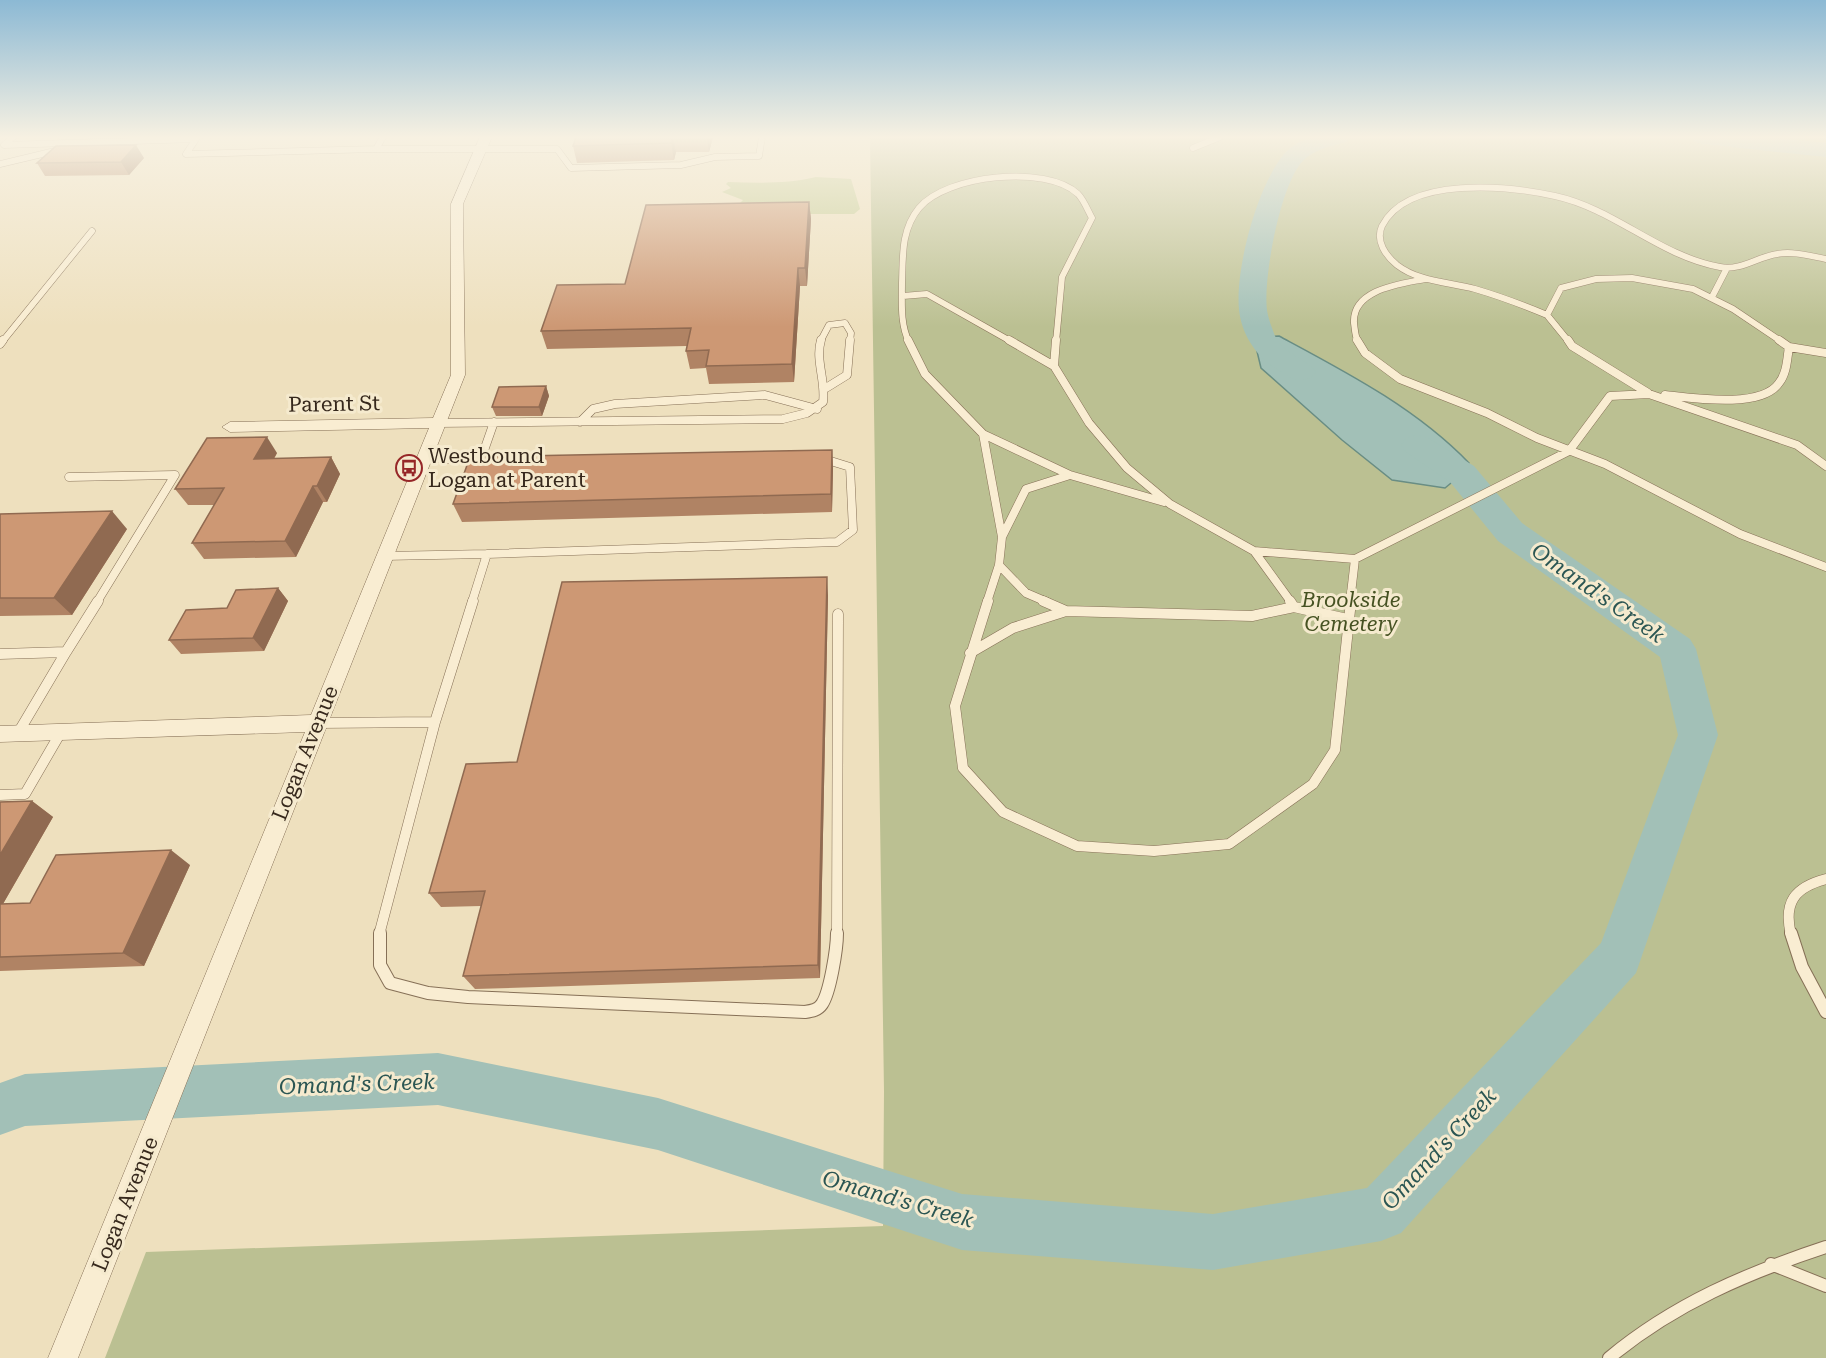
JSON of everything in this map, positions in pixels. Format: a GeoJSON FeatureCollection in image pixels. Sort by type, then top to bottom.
{"type":"FeatureCollection","features":[{"type":"Feature","properties":{"kind":"street","name":"Logan Avenue"},"geometry":{"type":"LineString","coordinates":[[63,1358],[198,1026],[315,723],[458,375],[459,200]]}},
{"type":"Feature","properties":{"kind":"street","name":"Parent St"},"geometry":{"type":"LineString","coordinates":[[230,427],[438,423]]}},
{"type":"Feature","properties":{"kind":"street"},"geometry":{"type":"LineString","coordinates":[[9,734],[315,723]]}},
{"type":"Feature","properties":{"kind":"lane"},"geometry":{"type":"LineString","coordinates":[[929,200],[919,208],[903,239],[903,296],[907,338],[925,374],[983,434],[1070,475],[1170,504]]}},
{"type":"Feature","properties":{"kind":"lane"},"geometry":{"type":"LineString","coordinates":[[1054,366],[1062,277],[1092,218],[1082,200]]}},
{"type":"Feature","properties":{"kind":"lane"},"geometry":{"type":"LineString","coordinates":[[1411,200],[1396,210],[1380,230],[1379,242],[1388,256],[1404,269],[1425,279],[1471,288],[1547,315],[1572,346],[1649,393],[1797,445],[1826,466]]}},
{"type":"Feature","properties":{"kind":"lane"},"geometry":{"type":"LineString","coordinates":[[1569,200],[1615,218],[1678,255],[1727,268],[1781,253],[1826,259]]}},
{"type":"Feature","properties":{"kind":"lane"},"geometry":{"type":"LineString","coordinates":[[0,344],[92,231]]}},
{"type":"Feature","properties":{"kind":"lane"},"geometry":{"type":"LineString","coordinates":[[1712,297],[1727,268]]}},
{"type":"Feature","properties":{"kind":"lane"},"geometry":{"type":"LineString","coordinates":[[1425,279],[1378,291],[1360,304],[1354,315],[1353,327],[1356,340],[1364,352],[1392,375],[1481,410],[1634,478],[1744,537],[1826,567]]}},
{"type":"Feature","properties":{"kind":"lane"},"geometry":{"type":"LineString","coordinates":[[1547,315],[1561,288],[1596,279],[1647,279],[1712,297],[1789,347],[1826,353]]}},
{"type":"Feature","properties":{"kind":"lane"},"geometry":{"type":"LineString","coordinates":[[903,296],[927,294],[1054,366],[1089,423],[1127,468],[1170,504],[1254,551],[1355,559],[1569,451],[1610,396],[1649,393],[1716,400],[1768,392],[1777,386],[1783,376],[1789,347]]}},
{"type":"Feature","properties":{"kind":"lane"},"geometry":{"type":"LineString","coordinates":[[438,423],[783,419],[817,409],[823,402],[826,388],[818,360],[818,345],[829,325],[845,323],[851,333],[847,375],[826,388]]}},
{"type":"Feature","properties":{"kind":"lane"},"geometry":{"type":"LineString","coordinates":[[580,422],[592,409],[615,404],[765,395],[817,409]]}},
{"type":"Feature","properties":{"kind":"lane"},"geometry":{"type":"LineString","coordinates":[[480,462],[494,422]]}},
{"type":"Feature","properties":{"kind":"lane"},"geometry":{"type":"LineString","coordinates":[[983,434],[1002,537],[999,565],[955,706],[963,768],[1003,812],[1077,846],[1154,851],[1229,844],[1313,784],[1335,750],[1355,559]]}},
{"type":"Feature","properties":{"kind":"lane"},"geometry":{"type":"LineString","coordinates":[[424,457],[492,462]]}},
{"type":"Feature","properties":{"kind":"lane"},"geometry":{"type":"LineString","coordinates":[[384,556],[837,542],[853,530],[850,467],[823,458],[812,458]]}},
{"type":"Feature","properties":{"kind":"lane"},"geometry":{"type":"LineString","coordinates":[[9,734],[66,652],[175,475],[69,477]]}},
{"type":"Feature","properties":{"kind":"lane"},"geometry":{"type":"LineString","coordinates":[[1002,537],[1026,489],[1070,475]]}},
{"type":"Feature","properties":{"kind":"lane"},"geometry":{"type":"LineString","coordinates":[[1254,551],[1294,607]]}},
{"type":"Feature","properties":{"kind":"lane"},"geometry":{"type":"LineString","coordinates":[[488,554],[435,722],[378,939],[380,965],[390,983],[416,992],[707,1009],[805,1012],[816,1010],[823,1003],[837,946],[838,614]]}},
{"type":"Feature","properties":{"kind":"lane"},"geometry":{"type":"LineString","coordinates":[[999,565],[1026,593],[1066,611]]}},
{"type":"Feature","properties":{"kind":"lane"},"geometry":{"type":"LineString","coordinates":[[970,652],[1013,628],[1066,611],[1252,616],[1294,607],[1347,619]]}},
{"type":"Feature","properties":{"kind":"lane"},"geometry":{"type":"LineString","coordinates":[[0,654],[66,652]]}},
{"type":"Feature","properties":{"kind":"lane"},"geometry":{"type":"LineString","coordinates":[[315,723],[435,722]]}},
{"type":"Feature","properties":{"kind":"lane"},"geometry":{"type":"LineString","coordinates":[[0,795],[25,794],[61,732]]}},
{"type":"Feature","properties":{"kind":"lane"},"geometry":{"type":"LineString","coordinates":[[1826,879],[1803,886],[1791,902],[1788,922],[1797,957],[1826,1012]]}},
{"type":"Feature","properties":{"kind":"lane"},"geometry":{"type":"LineString","coordinates":[[1609,1358],[1684,1303],[1771,1264],[1826,1247]]}},
{"type":"Feature","properties":{"kind":"lane"},"geometry":{"type":"LineString","coordinates":[[1771,1264],[1826,1286]]}},
{"type":"Feature","properties":{"kind":"green space"},"geometry":{"type":"Polygon","coordinates":[[[743,200],[857,200],[860,209],[854,214],[766,214],[739,204],[743,200]]]}},
{"type":"Feature","properties":{"kind":"green space","name":"Brookside Cemetery"},"geometry":{"type":"Polygon","coordinates":[[[871,200],[1826,200],[1826,1358],[105,1358],[146,1252],[883,1226],[884,1091],[871,200]]]}},
{"type":"Feature","properties":{"kind":"water"},"geometry":{"type":"Polygon","coordinates":[[[1279,336],[1379,392],[1426,425],[1469,463],[1462,474],[1445,488],[1392,480],[1342,440],[1261,368],[1255,343],[1261,337],[1279,336]]]}},
{"type":"Feature","properties":{"kind":"building"},"geometry":{"type":"Polygon","coordinates":[[[809,202],[805,268],[798,268],[792,364],[706,366],[709,350],[686,351],[691,328],[541,331],[557,285],[625,284],[646,205],[809,202]]]}},
{"type":"Feature","properties":{"kind":"building"},"geometry":{"type":"Polygon","coordinates":[[[546,386],[539,407],[492,407],[499,387],[546,386]]]}},
{"type":"Feature","properties":{"kind":"building"},"geometry":{"type":"Polygon","coordinates":[[[267,437],[254,459],[331,457],[317,486],[313,486],[285,541],[192,543],[224,488],[175,489],[207,438],[267,437]]]}},
{"type":"Feature","properties":{"kind":"building"},"geometry":{"type":"Polygon","coordinates":[[[832,450],[831,494],[453,504],[470,457],[832,450]]]}},
{"type":"Feature","properties":{"kind":"building"},"geometry":{"type":"Polygon","coordinates":[[[112,511],[54,598],[0,598],[0,514],[112,511]]]}},
{"type":"Feature","properties":{"kind":"building"},"geometry":{"type":"Polygon","coordinates":[[[827,577],[818,965],[463,976],[485,891],[429,893],[466,764],[517,762],[562,582],[827,577]]]}},
{"type":"Feature","properties":{"kind":"building"},"geometry":{"type":"Polygon","coordinates":[[[278,588],[253,638],[169,640],[186,610],[227,608],[236,590],[278,588]]]}},
{"type":"Feature","properties":{"kind":"building"},"geometry":{"type":"Polygon","coordinates":[[[32,801],[0,855],[0,802],[32,801]]]}},
{"type":"Feature","properties":{"kind":"building"},"geometry":{"type":"Polygon","coordinates":[[[171,850],[123,953],[0,957],[0,904],[30,903],[56,855],[171,850]]]}},
{"type":"Feature","properties":{"kind":"waterway","name":"Omand's Creek"},"geometry":{"type":"LineString","coordinates":[[1272,200],[1255,275],[1253,309],[1261,336],[1268,348],[1301,372]]}},
{"type":"Feature","properties":{"kind":"waterway","name":"Omand's Creek"},"geometry":{"type":"LineString","coordinates":[[0,1109],[25,1100],[438,1079],[658,1124],[962,1222],[1213,1242],[1381,1213],[1619,957],[1698,735],[1677,649],[1510,532],[1462,474],[1417,445]]}},
{"type":"Feature","properties":{"kind":"place","name":"Westbound Logan at Parent"},"geometry":{"type":"Point","coordinates":[409,468]}}]}
